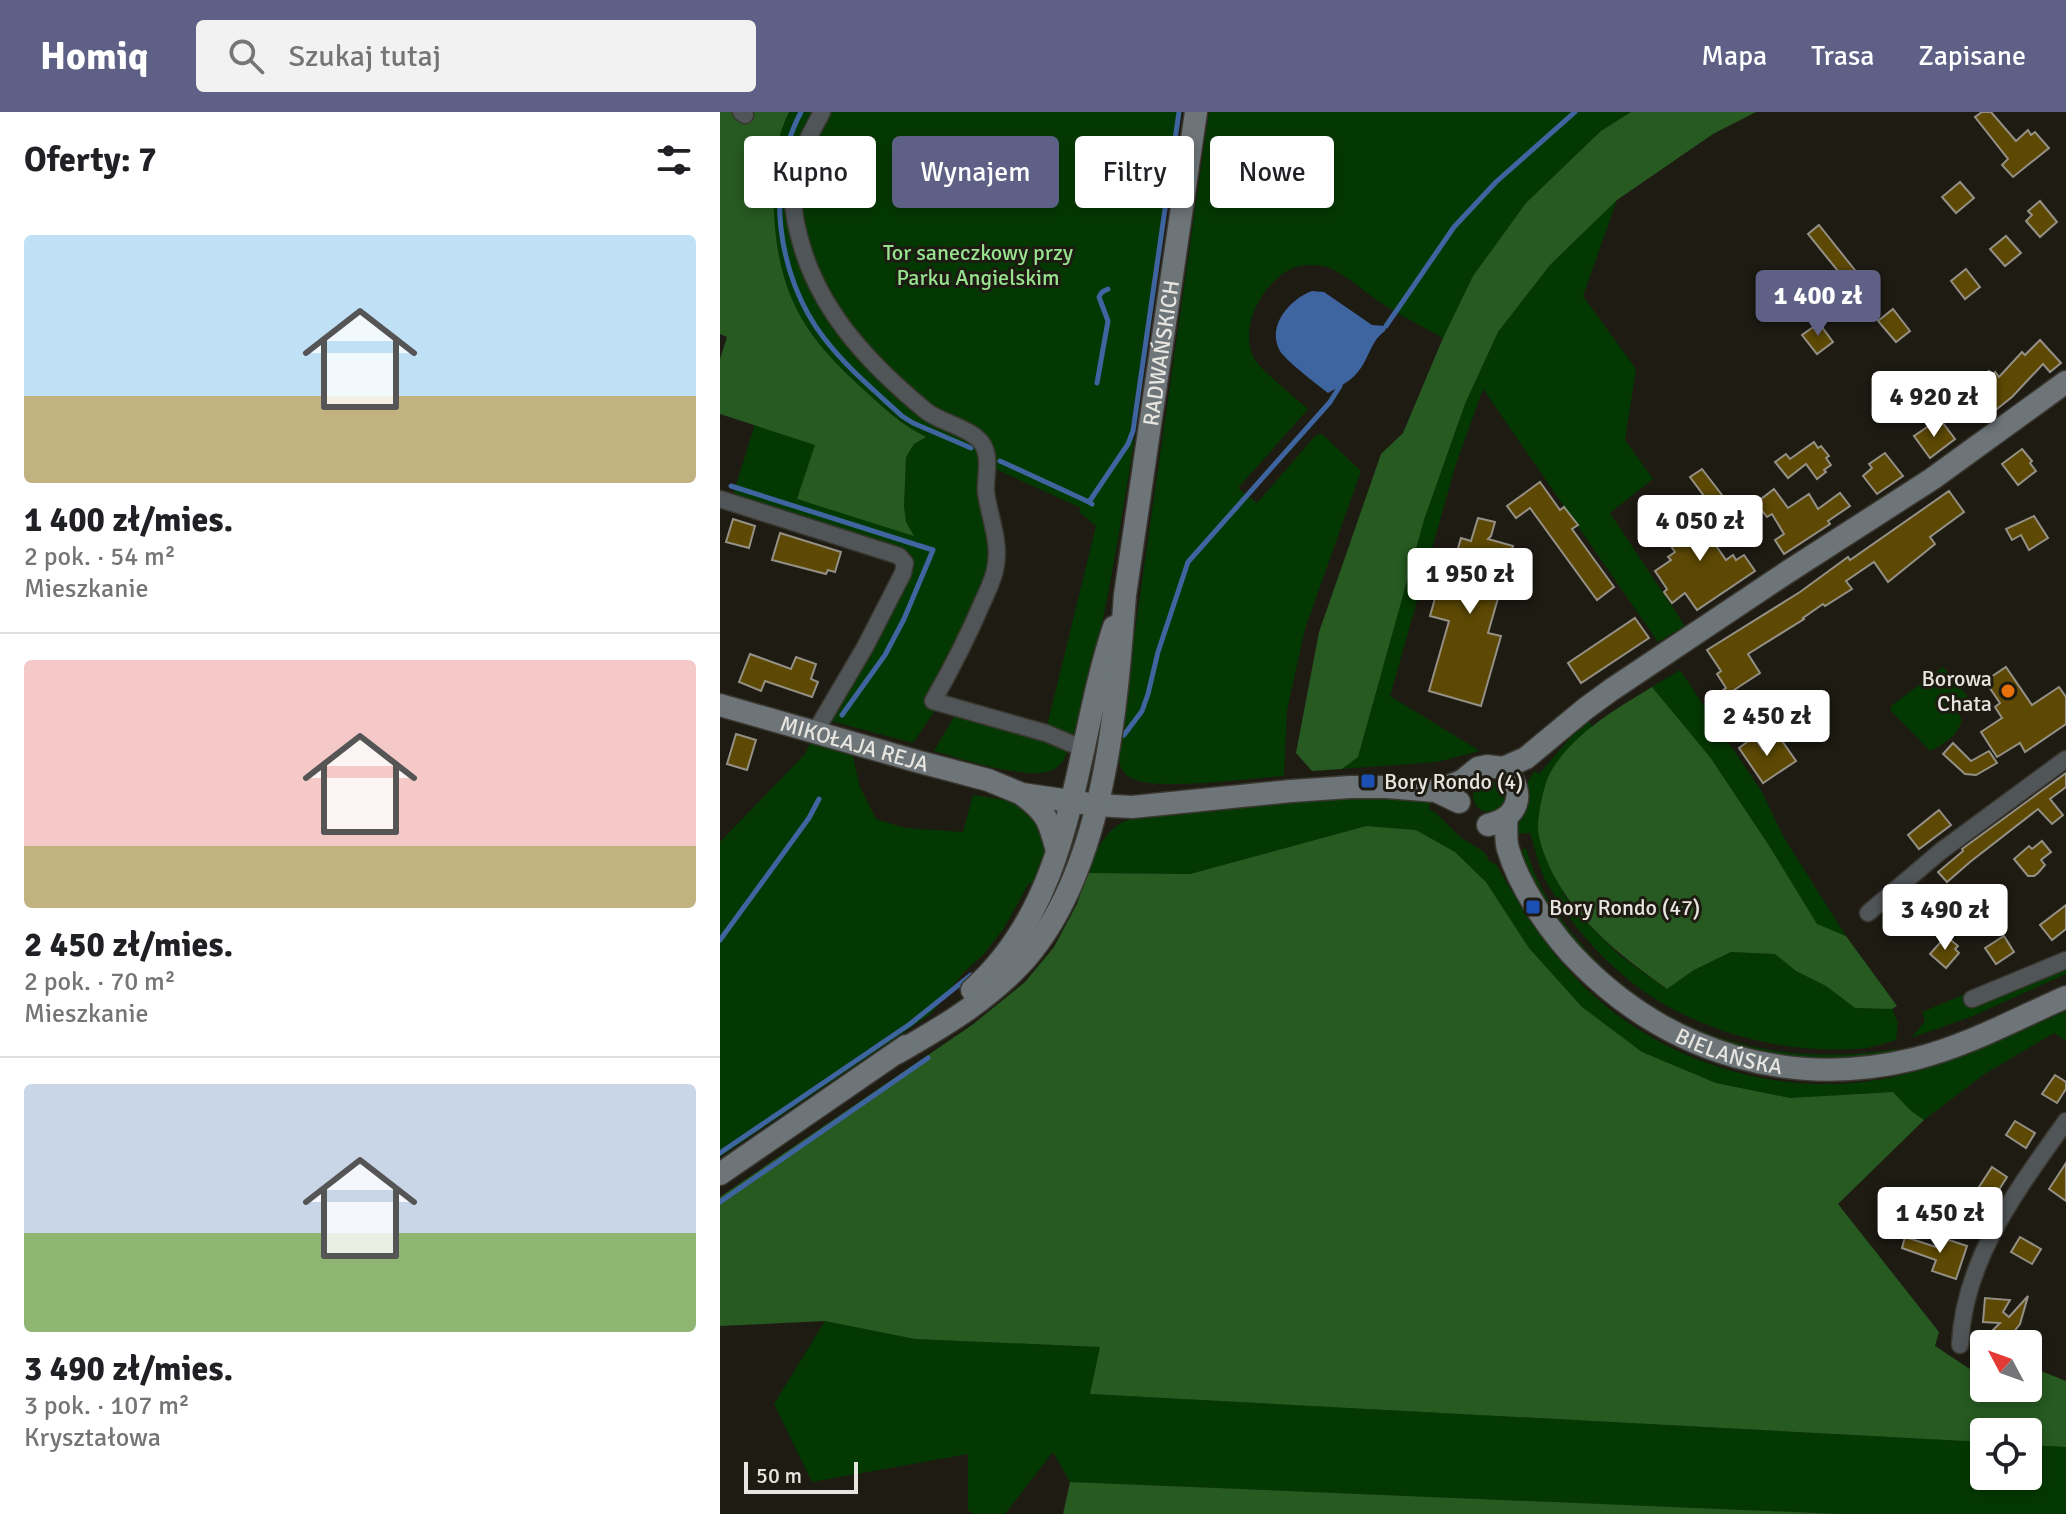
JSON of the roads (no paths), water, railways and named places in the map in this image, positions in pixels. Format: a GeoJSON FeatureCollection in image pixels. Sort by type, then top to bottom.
{"type":"FeatureCollection","features":[{"type":"Feature","properties":{"kind":"street"},"geometry":{"type":"LineString","coordinates":[[822,112],[801,150],[793,189],[799,236],[809,270],[824,299],[863,353],[931,414],[975,436],[987,456],[985,483],[995,537],[996,564],[963,647],[933,701],[1046,733],[1072,744]]}},
{"type":"Feature","properties":{"kind":"street","name":"RADWAŃSKICH"},"geometry":{"type":"LineString","coordinates":[[1081,859],[1098,796],[1119,664],[1125,595],[1196,112]]}},
{"type":"Feature","properties":{"kind":"street"},"geometry":{"type":"LineString","coordinates":[[1509,775],[1611,690],[1932,479],[2066,382]]}},
{"type":"Feature","properties":{"kind":"street"},"geometry":{"type":"LineString","coordinates":[[720,499],[899,556],[905,563],[903,573],[865,647],[815,732]]}},
{"type":"Feature","properties":{"kind":"street","name":"RADWAŃSKICH"},"geometry":{"type":"LineString","coordinates":[[897,1053],[986,978],[1007,953],[1039,901],[1074,793],[1103,660],[1125,595]]}},
{"type":"Feature","properties":{"kind":"street","name":"MIKOŁAJA REJA"},"geometry":{"type":"LineString","coordinates":[[720,705],[988,780],[1022,794],[1074,793]]}},
{"type":"Feature","properties":{"kind":"street"},"geometry":{"type":"LineString","coordinates":[[1868,913],[1941,851],[2066,759]]}},
{"type":"Feature","properties":{"kind":"street"},"geometry":{"type":"LineString","coordinates":[[1487,766],[1509,775],[1517,800],[1515,807],[1497,822],[1469,817],[1460,792],[1478,768],[1487,766]]}},
{"type":"Feature","properties":{"kind":"street","name":"MIKOŁAJA REJA"},"geometry":{"type":"LineString","coordinates":[[988,780],[1011,780],[1098,796],[1132,807],[1350,787],[1460,792]]}},
{"type":"Feature","properties":{"kind":"street","name":"MIKOŁAJA REJA"},"geometry":{"type":"LineString","coordinates":[[1098,796],[1126,792],[1222,798]]}},
{"type":"Feature","properties":{"kind":"street"},"geometry":{"type":"LineString","coordinates":[[1022,794],[1047,818],[1057,851]]}},
{"type":"Feature","properties":{"kind":"street"},"geometry":{"type":"LineString","coordinates":[[720,1174],[897,1053],[944,1027],[990,993],[1021,964],[1053,921],[1094,837],[1122,811],[1132,807]]}},
{"type":"Feature","properties":{"kind":"street","name":"BIELAŃSKA"},"geometry":{"type":"LineString","coordinates":[[1497,822],[1524,884],[1545,921],[1592,976],[1665,1029],[1745,1060],[1825,1070],[1915,1059],[1953,1046],[2062,998]]}},
{"type":"Feature","properties":{"kind":"street"},"geometry":{"type":"LineString","coordinates":[[1972,999],[2066,960]]}},
{"type":"Feature","properties":{"kind":"street"},"geometry":{"type":"LineString","coordinates":[[1960,1345],[1961,1319],[1987,1242],[2010,1201],[2066,1121]]}},
{"type":"Feature","properties":{"kind":"water"},"geometry":{"type":"Polygon","coordinates":[[[1312,291],[1324,292],[1372,325],[1386,326],[1356,374],[1328,393],[1288,360],[1276,342],[1282,315],[1296,300],[1312,291]]]}},
{"type":"Feature","properties":{"kind":"waterway"},"geometry":{"type":"LineString","coordinates":[[801,112],[789,139],[782,168],[781,228],[795,287],[808,314],[842,359],[902,416],[971,448]]}},
{"type":"Feature","properties":{"kind":"waterway"},"geometry":{"type":"LineString","coordinates":[[1092,504],[1089,502],[1128,444],[1133,431],[1179,112]]}},
{"type":"Feature","properties":{"kind":"waterway"},"geometry":{"type":"LineString","coordinates":[[1386,326],[1454,227],[1496,182],[1575,112]]}},
{"type":"Feature","properties":{"kind":"waterway"},"geometry":{"type":"LineString","coordinates":[[1097,383],[1108,321],[1099,297],[1108,289]]}},
{"type":"Feature","properties":{"kind":"waterway"},"geometry":{"type":"LineString","coordinates":[[1124,735],[1142,711],[1188,562],[1330,402],[1340,386]]}},
{"type":"Feature","properties":{"kind":"waterway"},"geometry":{"type":"LineString","coordinates":[[1000,461],[1089,502]]}},
{"type":"Feature","properties":{"kind":"waterway"},"geometry":{"type":"LineString","coordinates":[[731,486],[933,550],[885,655],[842,715]]}},
{"type":"Feature","properties":{"kind":"waterway"},"geometry":{"type":"LineString","coordinates":[[720,940],[809,818],[819,799]]}},
{"type":"Feature","properties":{"kind":"waterway"},"geometry":{"type":"LineString","coordinates":[[720,1153],[910,1024],[971,975]]}},
{"type":"Feature","properties":{"kind":"waterway"},"geometry":{"type":"LineString","coordinates":[[720,1202],[928,1058]]}},
{"type":"Feature","properties":{"kind":"place","name":"Borowa Chata"},"geometry":{"type":"Point","coordinates":[2008,691]}},
{"type":"Feature","properties":{"kind":"place","name":"Bory Rondo (4)"},"geometry":{"type":"Point","coordinates":[1368,781]}},
{"type":"Feature","properties":{"kind":"place","name":"Bory Rondo (47)"},"geometry":{"type":"Point","coordinates":[1533,907]}},
{"type":"Feature","properties":{"kind":"park label","name":"Tor saneczkowy przy Parku Angielskim"},"geometry":{"type":"Point","coordinates":[978,264]}}]}
